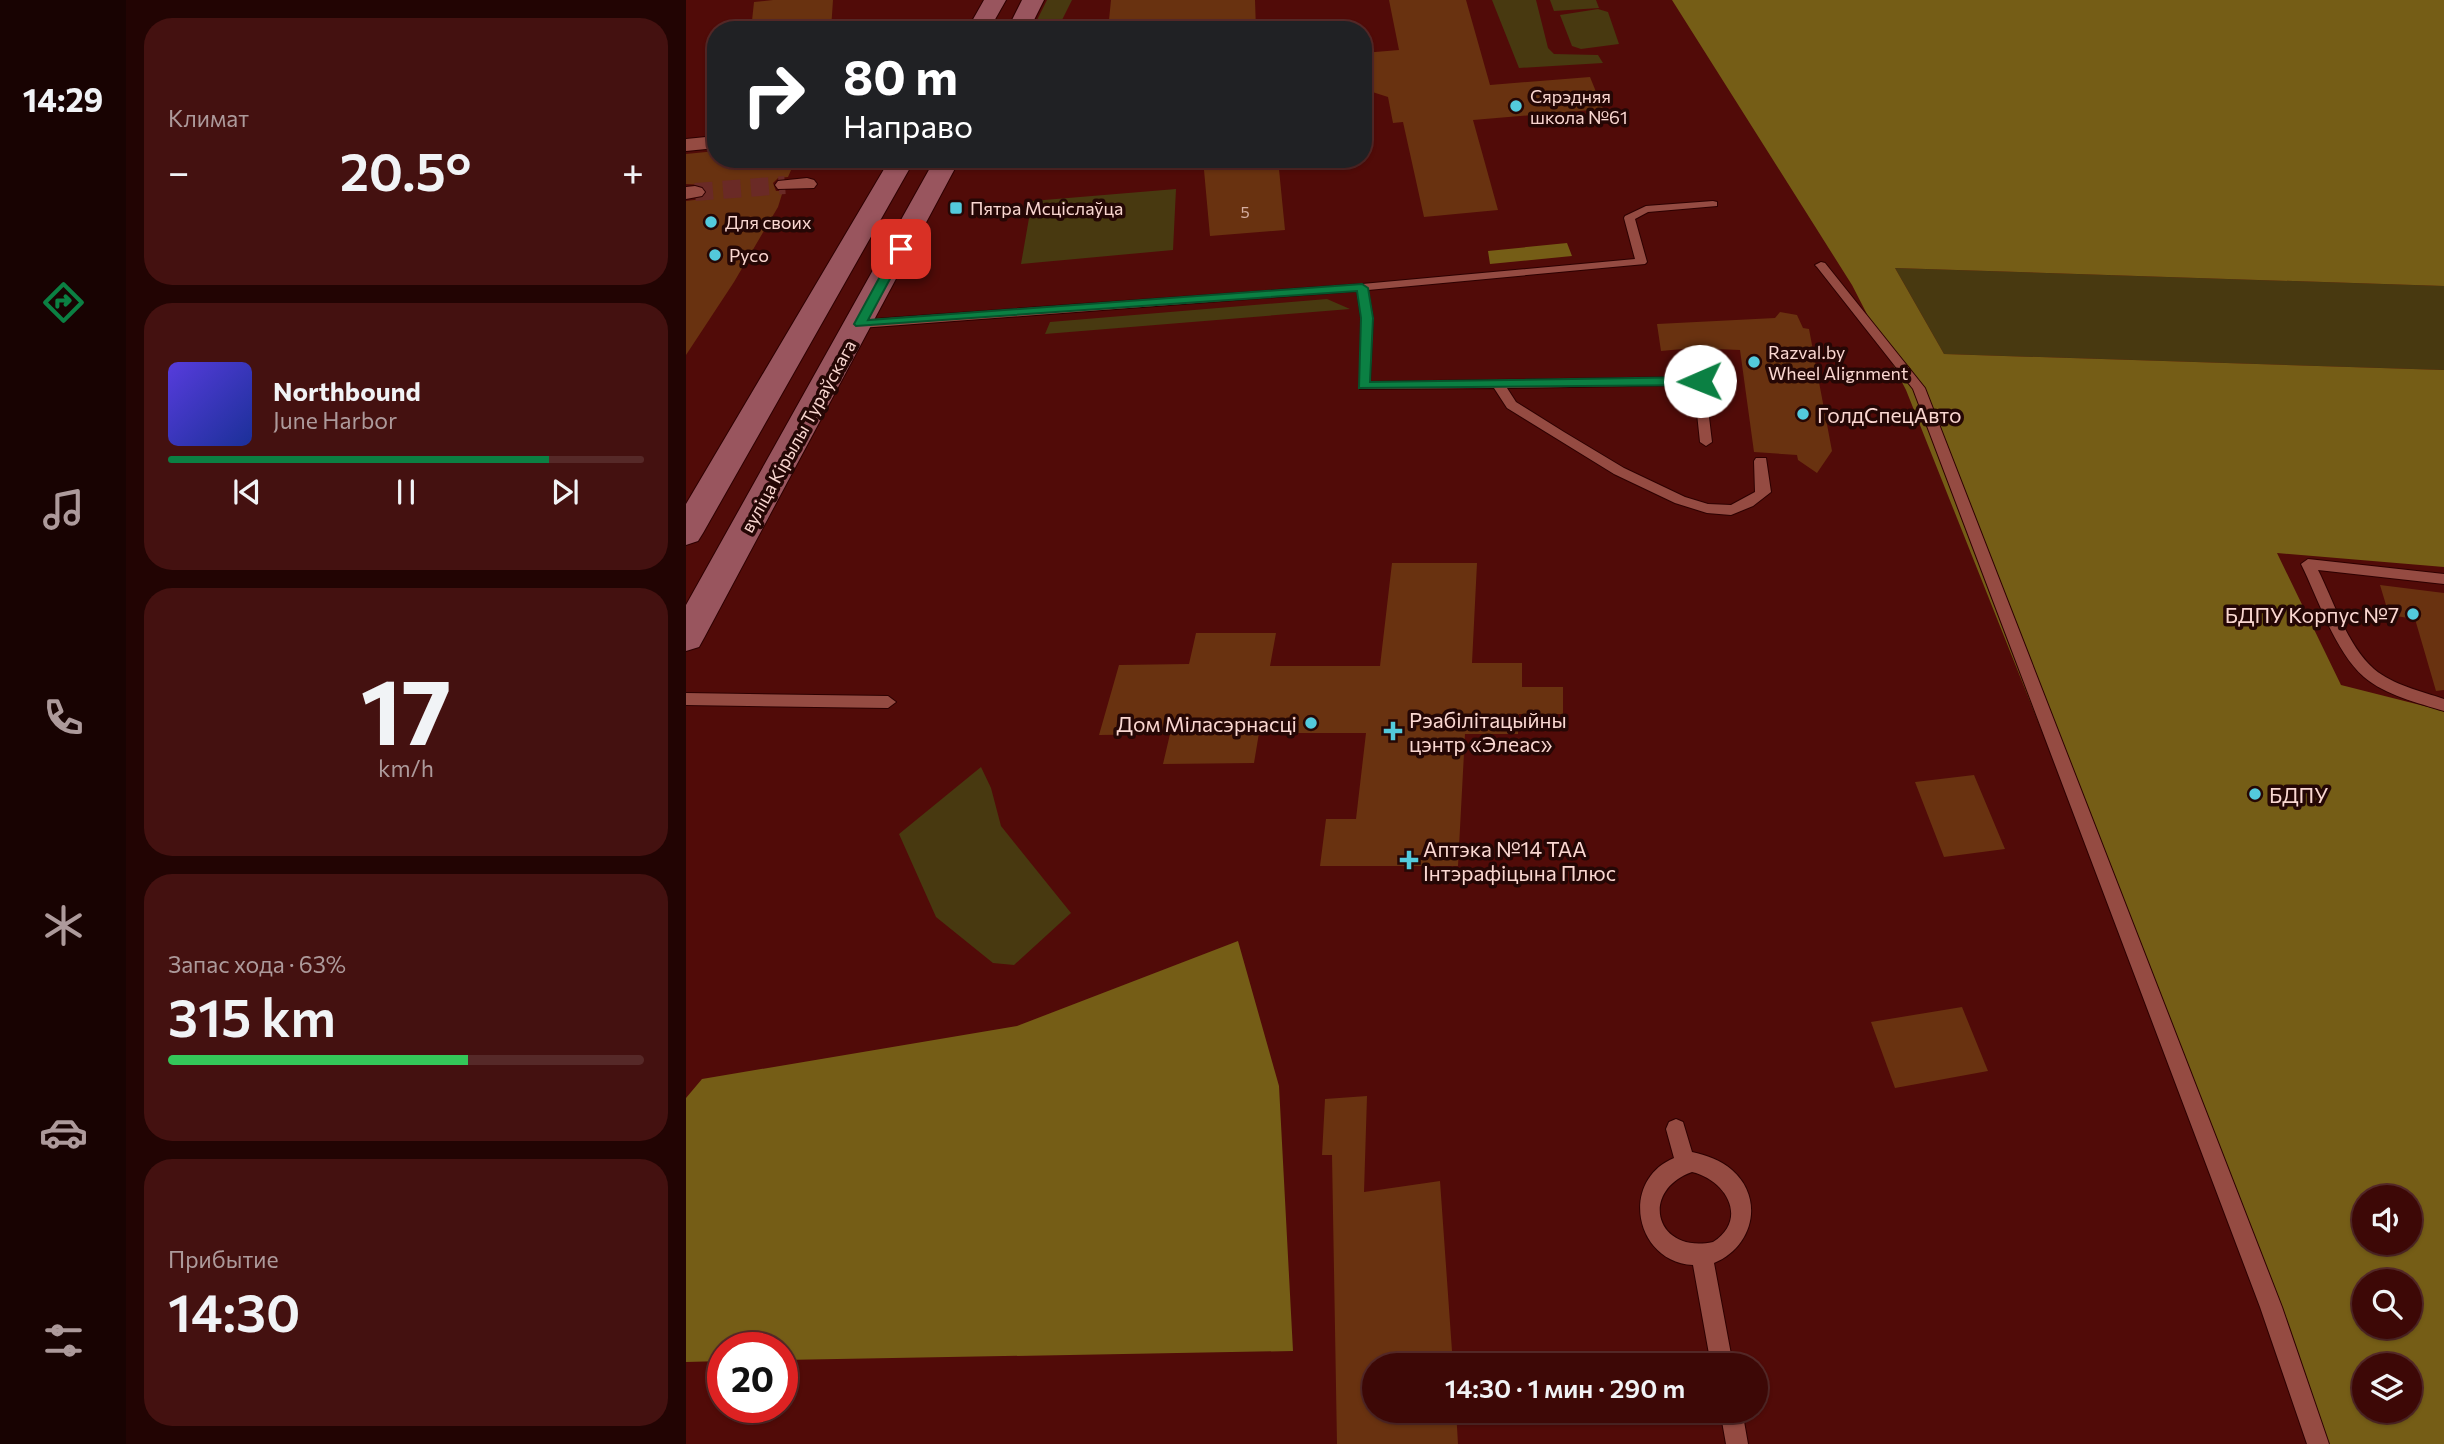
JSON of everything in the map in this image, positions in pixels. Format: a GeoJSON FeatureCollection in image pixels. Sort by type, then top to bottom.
{"type":"FeatureCollection","features":[{"type":"Feature","properties":{"kind":"main road"},"geometry":{"type":"LineString","coordinates":[[983,21],[995,0]]}},
{"type":"Feature","properties":{"kind":"main road"},"geometry":{"type":"LineString","coordinates":[[1023,21],[1034,0]]}},
{"type":"Feature","properties":{"kind":"main road"},"geometry":{"type":"LineString","coordinates":[[686,533],[898,168]]}},
{"type":"Feature","properties":{"kind":"main road","name":"вуліца Кірылы Тураўскага"},"geometry":{"type":"LineString","coordinates":[[686,638],[943,168]]}},
{"type":"Feature","properties":{"kind":"street"},"geometry":{"type":"LineString","coordinates":[[686,145],[707,143]]}},
{"type":"Feature","properties":{"kind":"street"},"geometry":{"type":"LineString","coordinates":[[785,186],[807,184]]}},
{"type":"Feature","properties":{"kind":"lane"},"geometry":{"type":"LineString","coordinates":[[860,324],[1362,288],[1641,261],[1629,218],[1646,209],[1713,204]]}},
{"type":"Feature","properties":{"kind":"lane"},"geometry":{"type":"LineString","coordinates":[[1821,265],[1919,388],[2271,1307],[2318,1444]]}},
{"type":"Feature","properties":{"kind":"lane"},"geometry":{"type":"LineString","coordinates":[[1362,288],[1367,318],[1364,386],[1700,381]]}},
{"type":"Feature","properties":{"kind":"lane"},"geometry":{"type":"LineString","coordinates":[[1697,354],[1706,442]]}},
{"type":"Feature","properties":{"kind":"lane"},"geometry":{"type":"LineString","coordinates":[[1499,385],[1511,405],[1651,488],[1694,506],[1732,510],[1749,504],[1764,492],[1761,461]]}},
{"type":"Feature","properties":{"kind":"lane"},"geometry":{"type":"LineString","coordinates":[[2444,579],[2308,564],[2354,654],[2370,673],[2392,686],[2444,705]]}},
{"type":"Feature","properties":{"kind":"lane"},"geometry":{"type":"LineString","coordinates":[[686,699],[888,702]]}},
{"type":"Feature","properties":{"kind":"lane"},"geometry":{"type":"LineString","coordinates":[[1676,1129],[1685,1164]]}},
{"type":"Feature","properties":{"kind":"lane"},"geometry":{"type":"LineString","coordinates":[[1685,1164],[1706,1164],[1719,1171],[1730,1181],[1741,1208],[1741,1222],[1735,1236],[1726,1247],[1713,1254],[1681,1253],[1666,1244],[1656,1232],[1650,1216],[1649,1199],[1654,1185],[1664,1172],[1685,1164]]}},
{"type":"Feature","properties":{"kind":"lane"},"geometry":{"type":"LineString","coordinates":[[1702,1254],[1720,1353]]}},
{"type":"Feature","properties":{"kind":"lane"},"geometry":{"type":"LineString","coordinates":[[1733,1423],[1737,1444]]}},
{"type":"Feature","properties":{"kind":"shaded area"},"geometry":{"type":"Polygon","coordinates":[[[1047,0],[1072,0],[1062,21],[1036,21],[1047,0]]]}},
{"type":"Feature","properties":{"kind":"shaded area"},"geometry":{"type":"Polygon","coordinates":[[[1492,0],[1536,0],[1548,48],[1554,54],[1598,55],[1603,63],[1519,68],[1492,0]]]}},
{"type":"Feature","properties":{"kind":"shaded area"},"geometry":{"type":"Polygon","coordinates":[[[1550,0],[1596,0],[1599,8],[1554,11],[1550,0]]]}},
{"type":"Feature","properties":{"kind":"shaded area","name":"БДПУ"},"geometry":{"type":"Polygon","coordinates":[[[1672,0],[2444,0],[2444,286],[1895,268],[1944,354],[2444,370],[2444,567],[2277,553],[2341,685],[2444,711],[2444,1444],[2318,1444],[2271,1307],[1906,390],[1852,285],[1672,0]]]}},
{"type":"Feature","properties":{"kind":"shaded area"},"geometry":{"type":"Polygon","coordinates":[[[1598,9],[1608,12],[1619,44],[1581,49],[1572,46],[1560,15],[1598,9]]]}},
{"type":"Feature","properties":{"kind":"shaded area"},"geometry":{"type":"Polygon","coordinates":[[[1176,189],[1173,250],[1021,264],[1032,201],[1176,189]]]}},
{"type":"Feature","properties":{"kind":"shaded area"},"geometry":{"type":"Polygon","coordinates":[[[1567,243],[1572,256],[1490,264],[1488,251],[1567,243]]]}},
{"type":"Feature","properties":{"kind":"shaded area"},"geometry":{"type":"Polygon","coordinates":[[[1895,268],[2444,286],[2444,370],[1944,354],[1895,268]]]}},
{"type":"Feature","properties":{"kind":"shaded area"},"geometry":{"type":"Polygon","coordinates":[[[1327,299],[1350,309],[1045,334],[1050,322],[1327,299]]]}},
{"type":"Feature","properties":{"kind":"shaded area"},"geometry":{"type":"Polygon","coordinates":[[[981,767],[991,788],[1001,826],[1071,913],[1014,965],[993,963],[936,917],[899,834],[981,767]]]}},
{"type":"Feature","properties":{"kind":"shaded area"},"geometry":{"type":"Polygon","coordinates":[[[1238,941],[1279,1086],[1293,1351],[798,1360],[798,1332],[707,1332],[707,1361],[686,1362],[686,1098],[702,1079],[1017,1026],[1238,941]]]}},
{"type":"Feature","properties":{"kind":"building"},"geometry":{"type":"Polygon","coordinates":[[[833,0],[832,21],[752,21],[754,2],[833,0]]]}},
{"type":"Feature","properties":{"kind":"building"},"geometry":{"type":"Polygon","coordinates":[[[1111,0],[1255,0],[1256,21],[1109,21],[1111,0]]]}},
{"type":"Feature","properties":{"kind":"building"},"geometry":{"type":"Polygon","coordinates":[[[1389,0],[1466,0],[1490,85],[1590,77],[1603,109],[1473,120],[1498,210],[1424,217],[1403,122],[1393,123],[1388,97],[1372,92],[1372,52],[1399,50],[1389,0]]]}},
{"type":"Feature","properties":{"kind":"building"},"geometry":{"type":"Polygon","coordinates":[[[707,152],[707,168],[792,168],[788,177],[778,178],[773,183],[776,191],[783,191],[778,207],[734,282],[686,355],[686,201],[702,199],[708,192],[703,185],[686,184],[686,154],[707,152]]]}},
{"type":"Feature","properties":{"kind":"building"},"geometry":{"type":"Polygon","coordinates":[[[1204,168],[1279,168],[1285,230],[1210,236],[1204,168]]]}},
{"type":"Feature","properties":{"kind":"building"},"geometry":{"type":"Polygon","coordinates":[[[1780,312],[1797,315],[1803,328],[1809,329],[1832,451],[1817,473],[1798,460],[1797,455],[1754,452],[1740,350],[1693,348],[1661,351],[1657,324],[1775,318],[1780,312]]]}},
{"type":"Feature","properties":{"kind":"building","name":"Дом Міласэрнасці"},"geometry":{"type":"Polygon","coordinates":[[[1392,563],[1477,563],[1472,663],[1522,663],[1522,687],[1563,687],[1563,714],[1519,714],[1518,734],[1465,734],[1458,866],[1320,866],[1326,819],[1356,819],[1366,733],[1259,733],[1254,763],[1163,764],[1170,734],[1099,735],[1119,665],[1189,664],[1196,633],[1276,633],[1270,666],[1380,666],[1392,563]]]}},
{"type":"Feature","properties":{"kind":"building","name":"БДПУ Корпус №7"},"geometry":{"type":"Polygon","coordinates":[[[2380,585],[2444,593],[2444,690],[2436,691],[2415,619],[2389,615],[2380,585]]]}},
{"type":"Feature","properties":{"kind":"building"},"geometry":{"type":"Polygon","coordinates":[[[1974,775],[2005,849],[1944,857],[1915,782],[1974,775]]]}},
{"type":"Feature","properties":{"kind":"building"},"geometry":{"type":"Polygon","coordinates":[[[1962,1007],[1988,1071],[1895,1088],[1871,1022],[1962,1007]]]}},
{"type":"Feature","properties":{"kind":"building"},"geometry":{"type":"Polygon","coordinates":[[[1367,1096],[1364,1192],[1440,1181],[1452,1353],[1362,1353],[1362,1423],[1457,1423],[1458,1444],[1337,1444],[1332,1155],[1322,1155],[1325,1099],[1367,1096]]]}},
{"type":"Feature","properties":{"kind":"tunnel"},"geometry":{"type":"LineString","coordinates":[[695,192],[785,185]]}},
{"type":"Feature","properties":{"kind":"place","name":"Сярэдняя школа №61"},"geometry":{"type":"Point","coordinates":[1516,106]}},
{"type":"Feature","properties":{"kind":"place","name":"Пятра Мсціслаўца"},"geometry":{"type":"Point","coordinates":[956,208]}},
{"type":"Feature","properties":{"kind":"place","name":"Для своих"},"geometry":{"type":"Point","coordinates":[711,222]}},
{"type":"Feature","properties":{"kind":"place","name":"Русо"},"geometry":{"type":"Point","coordinates":[715,255]}},
{"type":"Feature","properties":{"kind":"place","name":"Razval.by Wheel Alignment"},"geometry":{"type":"Point","coordinates":[1754,362]}},
{"type":"Feature","properties":{"kind":"place","name":"ГолдСпецАвто"},"geometry":{"type":"Point","coordinates":[1803,414]}},
{"type":"Feature","properties":{"kind":"place","name":"БДПУ Корпус №7"},"geometry":{"type":"Point","coordinates":[2413,614]}},
{"type":"Feature","properties":{"kind":"place","name":"Дом Міласэрнасці"},"geometry":{"type":"Point","coordinates":[1311,723]}},
{"type":"Feature","properties":{"kind":"place","name":"Рэабілітацыйны цэнтр «Элеас»"},"geometry":{"type":"Point","coordinates":[1393,731]}},
{"type":"Feature","properties":{"kind":"place","name":"БДПУ"},"geometry":{"type":"Point","coordinates":[2255,794]}},
{"type":"Feature","properties":{"kind":"place","name":"Аптэка №14 ТАА Інтэрафіцына Плюс"},"geometry":{"type":"Point","coordinates":[1409,860]}},
{"type":"Feature","properties":{"kind":"route"},"geometry":{"type":"LineString","coordinates":[[901,249],[860,324],[1362,288],[1367,311],[1364,386],[1700,381]]}}]}
